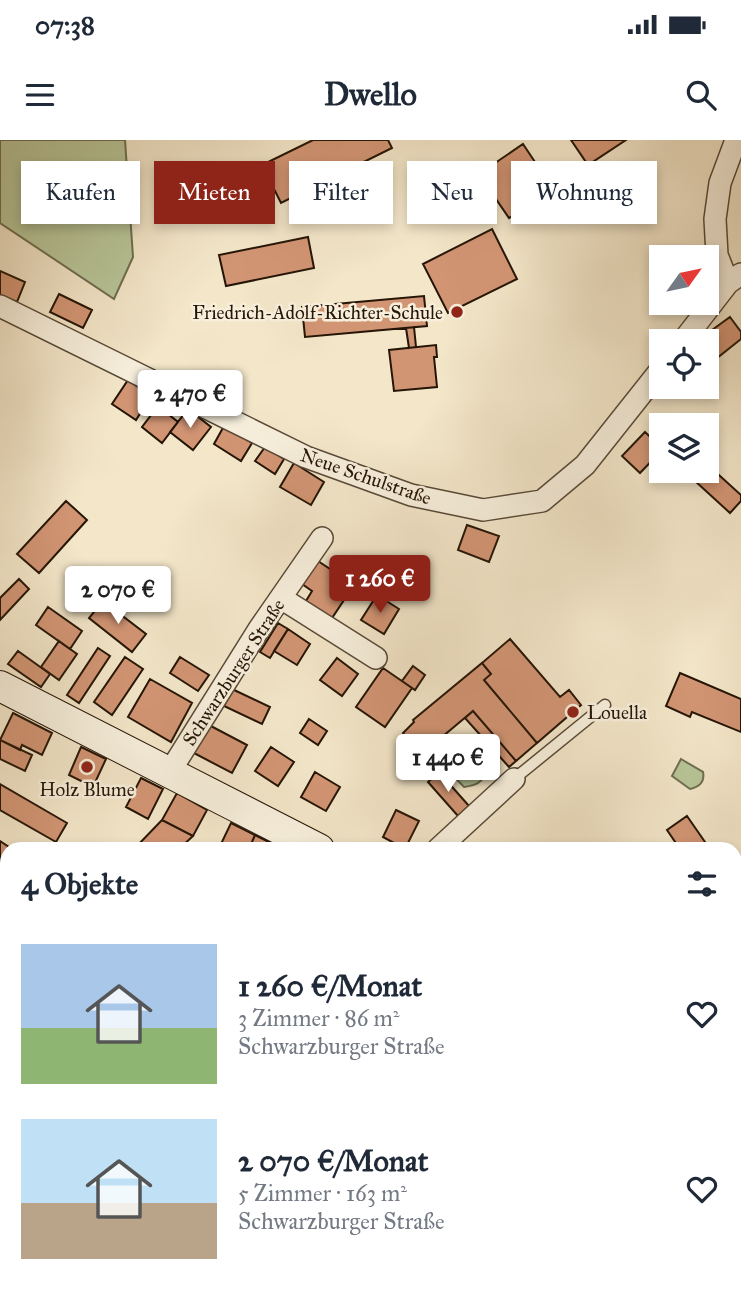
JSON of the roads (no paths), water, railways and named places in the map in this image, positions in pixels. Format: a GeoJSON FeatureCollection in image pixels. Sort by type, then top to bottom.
{"type":"FeatureCollection","features":[{"type":"Feature","properties":{"kind":"street"},"geometry":{"type":"LineString","coordinates":[[693,329],[735,279],[717,254],[715,219],[720,183],[734,142]]}},
{"type":"Feature","properties":{"kind":"street","name":"Neue Schulstraße"},"geometry":{"type":"LineString","coordinates":[[0,306],[306,457],[411,495],[484,510],[541,501],[585,465],[649,384]]}},
{"type":"Feature","properties":{"kind":"street","name":"Schwarzburger Straße"},"geometry":{"type":"LineString","coordinates":[[169,773],[223,685],[322,538]]}},
{"type":"Feature","properties":{"kind":"street"},"geometry":{"type":"LineString","coordinates":[[281,598],[376,658]]}},
{"type":"Feature","properties":{"kind":"street"},"geometry":{"type":"LineString","coordinates":[[1,690],[305,842]]}},
{"type":"Feature","properties":{"kind":"street"},"geometry":{"type":"LineString","coordinates":[[446,842],[514,779]]}},
{"type":"Feature","properties":{"kind":"lane"},"geometry":{"type":"LineString","coordinates":[[514,779],[605,705]]}},
{"type":"Feature","properties":{"kind":"place","name":"Friedrich-Adolf-Richter-Schule"},"geometry":{"type":"Point","coordinates":[457,312]}},
{"type":"Feature","properties":{"kind":"place","name":"Louella"},"geometry":{"type":"Point","coordinates":[573,712]}},
{"type":"Feature","properties":{"kind":"place","name":"Holz Blume"},"geometry":{"type":"Point","coordinates":[87,767]}}]}
